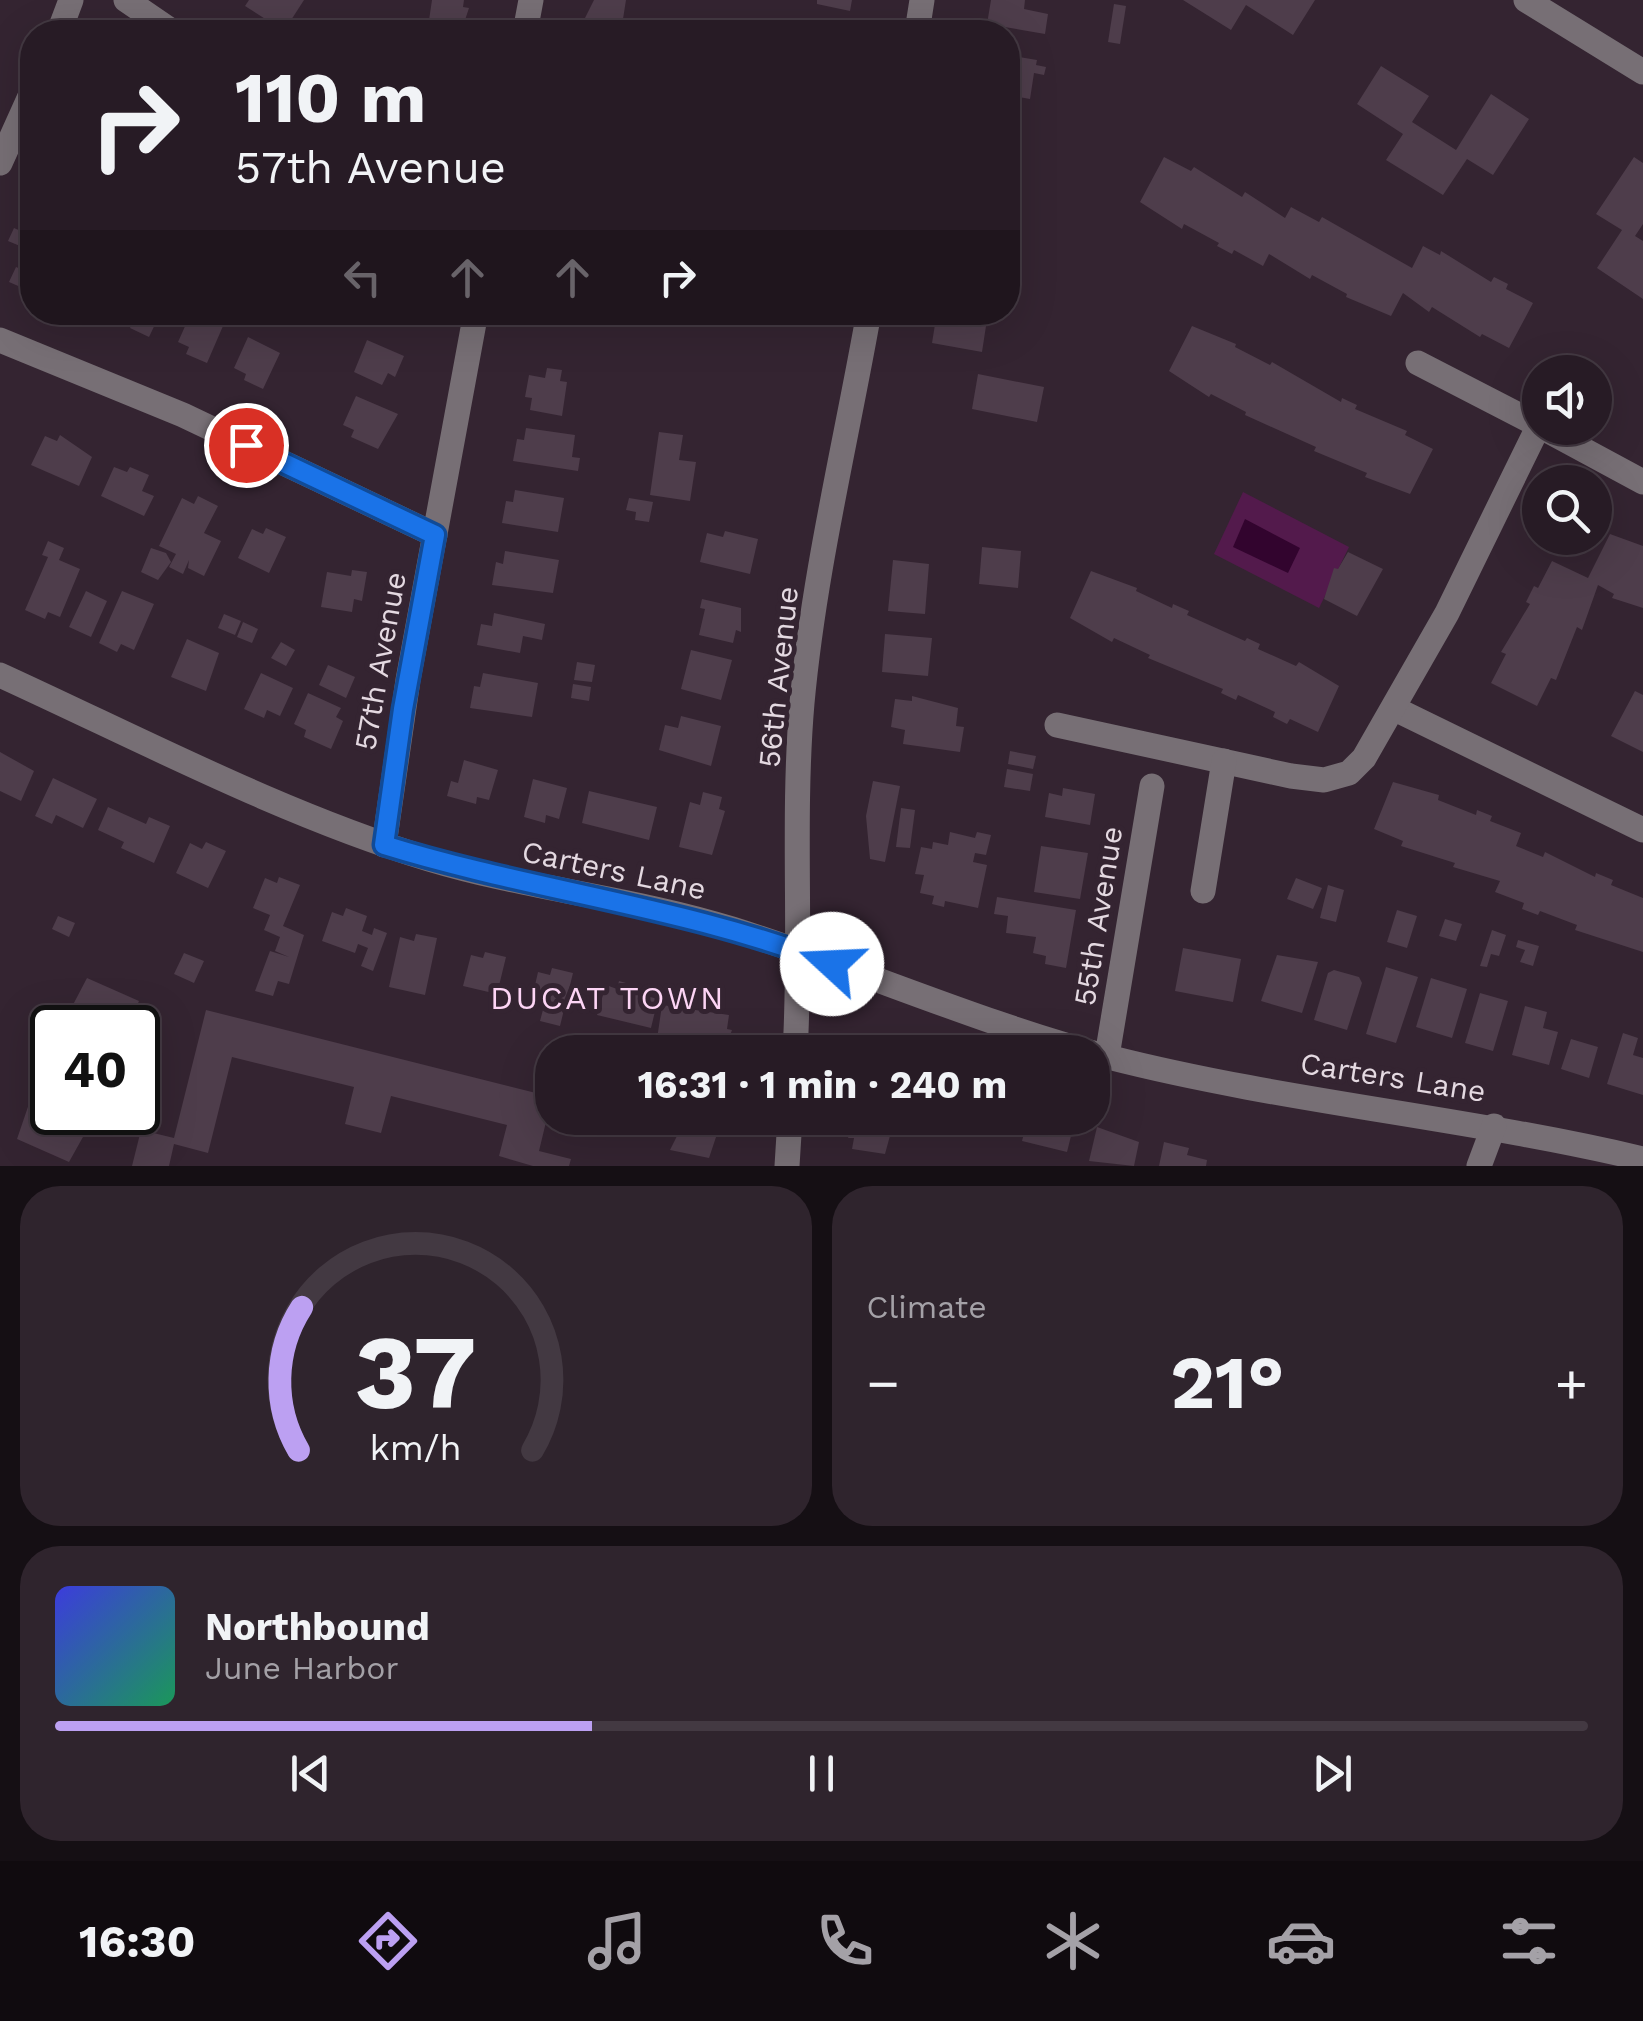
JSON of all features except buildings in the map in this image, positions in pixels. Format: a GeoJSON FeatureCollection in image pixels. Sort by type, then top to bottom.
{"type":"FeatureCollection","features":[{"type":"Feature","properties":{"kind":"street"},"geometry":{"type":"LineString","coordinates":[[126,0],[155,20]]}},
{"type":"Feature","properties":{"kind":"street"},"geometry":{"type":"LineString","coordinates":[[1542,4],[1643,72]]}},
{"type":"Feature","properties":{"kind":"street"},"geometry":{"type":"LineString","coordinates":[[0,162],[20,118]]}},
{"type":"Feature","properties":{"kind":"street","name":"57th Avenue"},"geometry":{"type":"LineString","coordinates":[[384,845],[402,714],[474,325]]}},
{"type":"Feature","properties":{"kind":"street","name":"56th Avenue"},"geometry":{"type":"LineString","coordinates":[[796,1035],[801,952],[798,788],[802,700],[867,325]]}},
{"type":"Feature","properties":{"kind":"street"},"geometry":{"type":"LineString","coordinates":[[0,340],[166,408],[435,535]]}},
{"type":"Feature","properties":{"kind":"street"},"geometry":{"type":"LineString","coordinates":[[1418,362],[1522,416]]}},
{"type":"Feature","properties":{"kind":"street"},"geometry":{"type":"LineString","coordinates":[[1056,725],[1324,780],[1350,773],[1395,709],[1531,445]]}},
{"type":"Feature","properties":{"kind":"street"},"geometry":{"type":"LineString","coordinates":[[1576,445],[1643,482]]}},
{"type":"Feature","properties":{"kind":"street","name":"Carters Lane"},"geometry":{"type":"LineString","coordinates":[[0,675],[384,845],[490,876],[726,927],[926,1001],[1038,1035]]}},
{"type":"Feature","properties":{"kind":"street"},"geometry":{"type":"LineString","coordinates":[[1395,709],[1643,830]]}},
{"type":"Feature","properties":{"kind":"street"},"geometry":{"type":"LineString","coordinates":[[1202,891],[1224,762]]}},
{"type":"Feature","properties":{"kind":"street","name":"55th Avenue"},"geometry":{"type":"LineString","coordinates":[[1110,1038],[1152,786]]}},
{"type":"Feature","properties":{"kind":"street","name":"Carters Lane"},"geometry":{"type":"LineString","coordinates":[[1110,1057],[1254,1088],[1494,1126],[1643,1159]]}},
{"type":"Feature","properties":{"kind":"street"},"geometry":{"type":"LineString","coordinates":[[1479,1166],[1494,1126]]}},
{"type":"Feature","properties":{"kind":"street"},"geometry":{"type":"LineString","coordinates":[[787,1166],[789,1135]]}},
{"type":"Feature","properties":{"kind":"shaded area"},"geometry":{"type":"Polygon","coordinates":[[[1243,492],[1349,547],[1319,608],[1214,554],[1243,492]]]}},
{"type":"Feature","properties":{"kind":"shaded area"},"geometry":{"type":"Polygon","coordinates":[[[1245,519],[1300,548],[1288,573],[1233,547],[1245,519]]]}},
{"type":"Feature","properties":{"kind":"district","name":"DUCAT TOWN"},"geometry":{"type":"Point","coordinates":[608,998]}},
{"type":"Feature","properties":{"kind":"route"},"geometry":{"type":"LineString","coordinates":[[246,445],[435,535],[403,709],[384,845],[556,892],[726,927],[832,964]]}}]}
